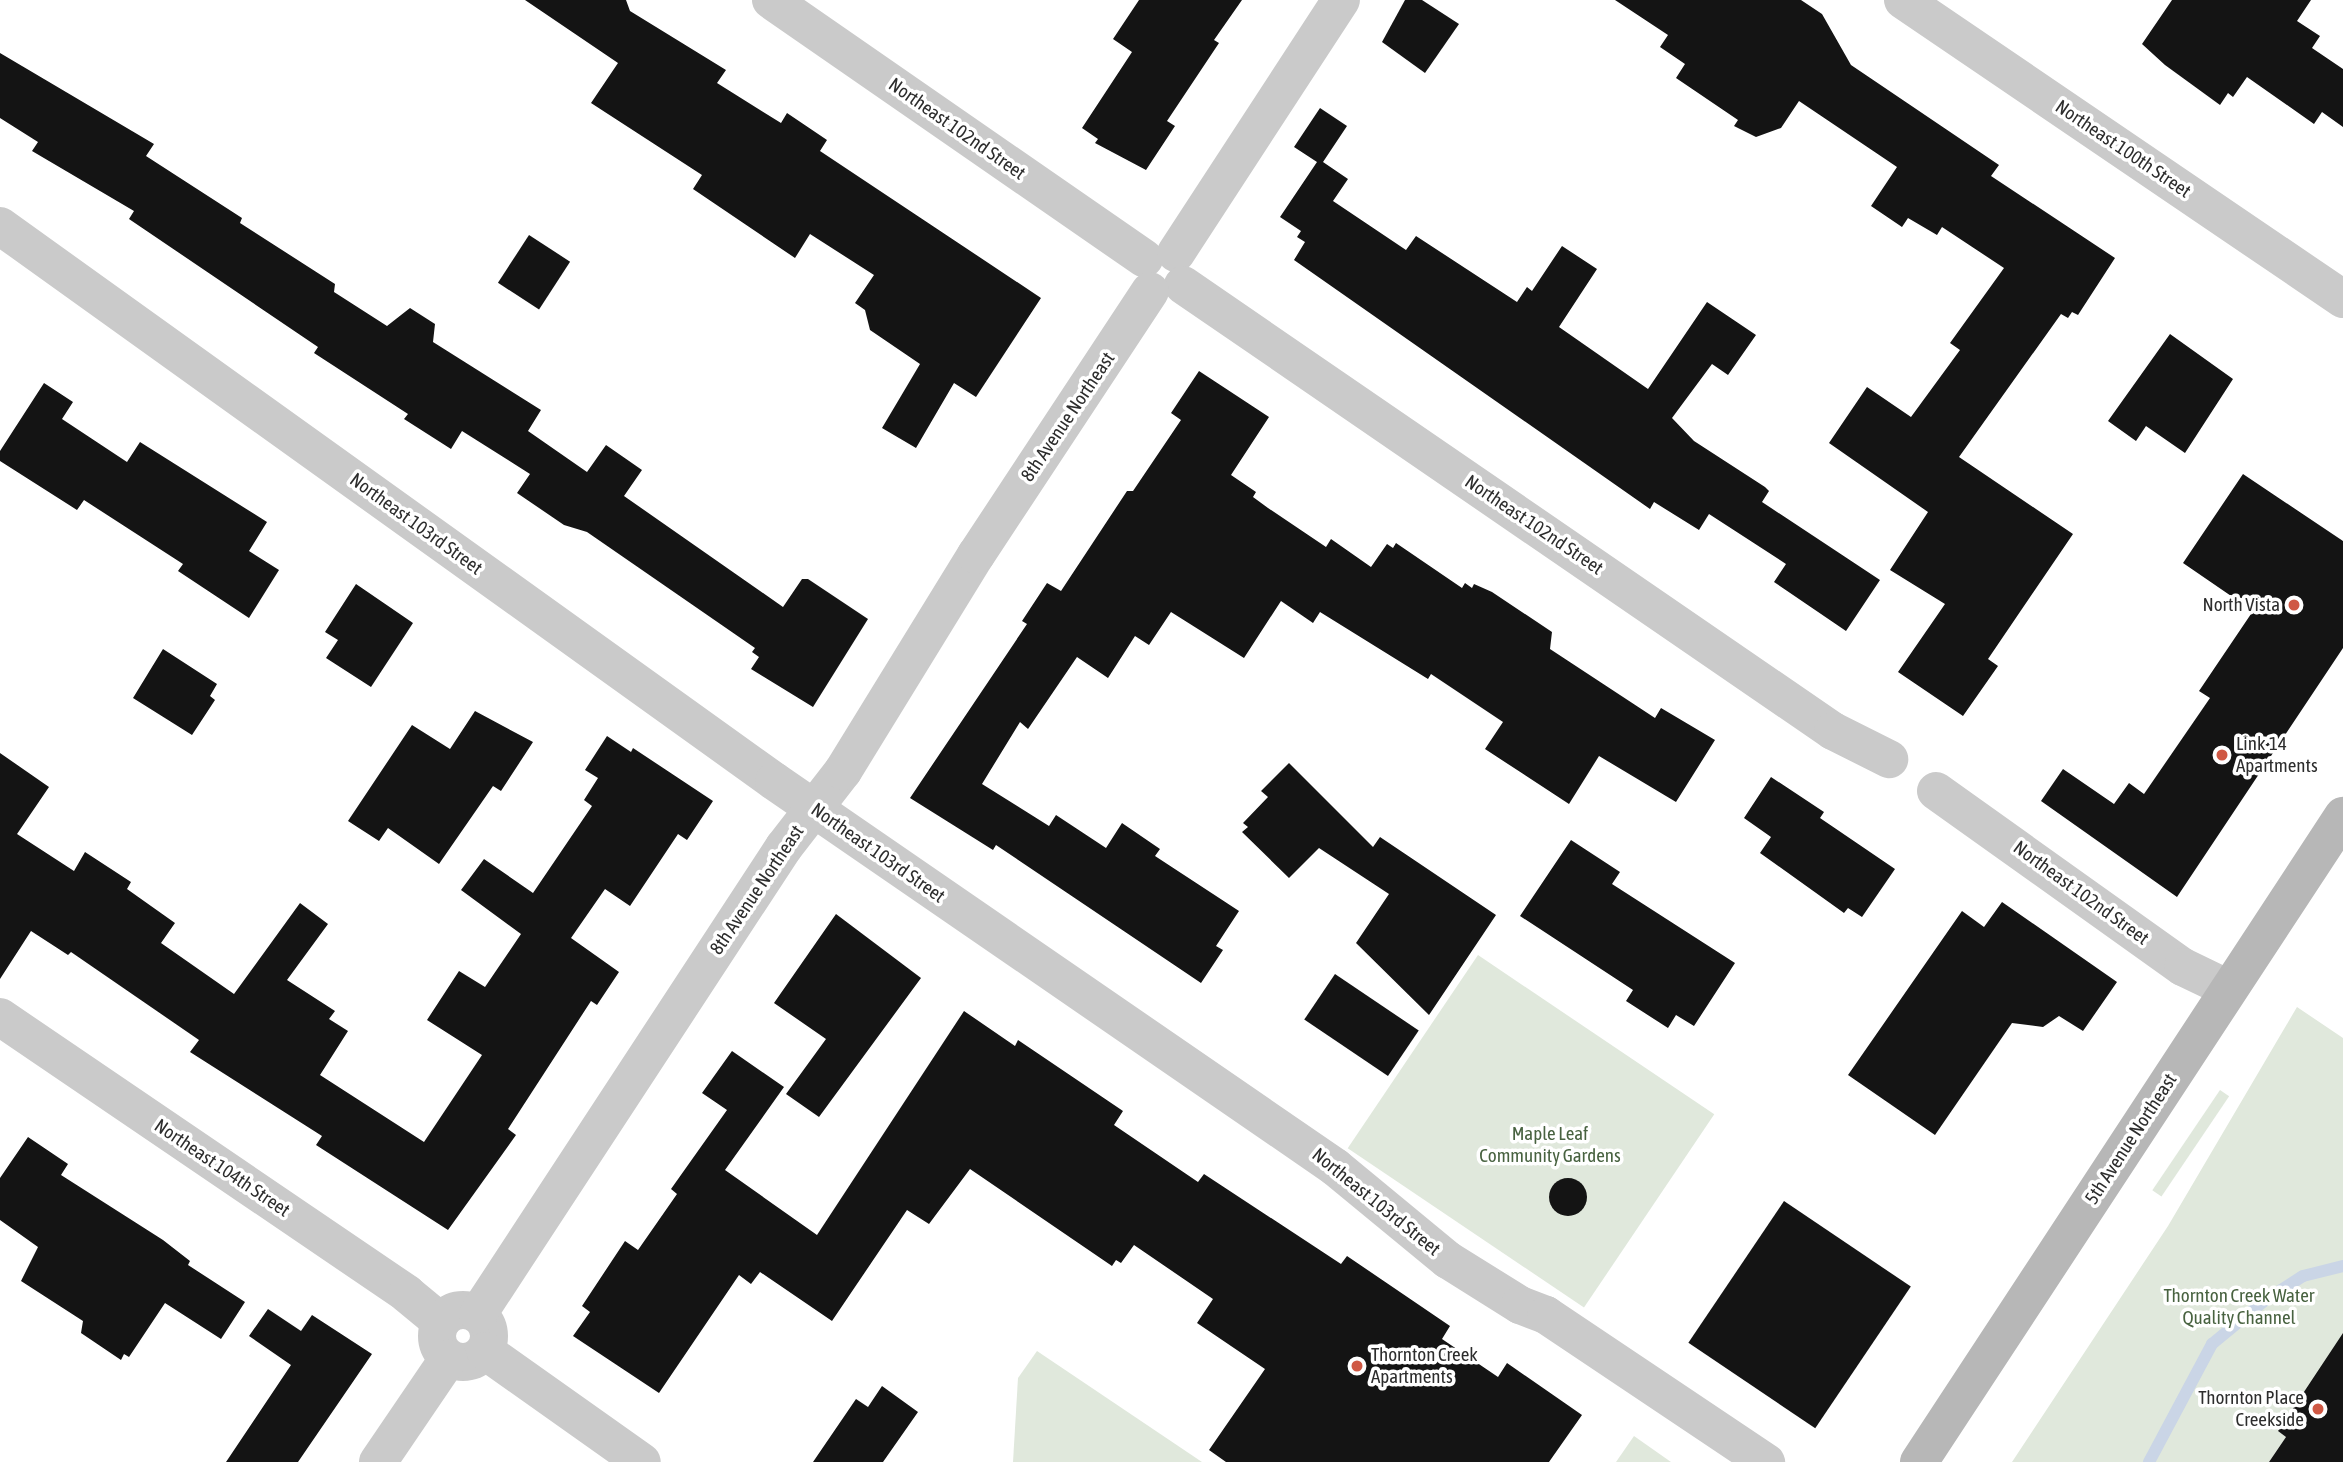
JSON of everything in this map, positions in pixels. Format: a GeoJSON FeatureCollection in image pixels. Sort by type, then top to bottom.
{"type":"FeatureCollection","features":[{"type":"Feature","properties":{"kind":"main road","name":"5th Avenue Northeast"},"geometry":{"type":"LineString","coordinates":[[1919,1462],[2343,816]]}},
{"type":"Feature","properties":{"kind":"street","name":"Northeast 102nd Street"},"geometry":{"type":"LineString","coordinates":[[771,0],[1833,731],[1889,760]]}},
{"type":"Feature","properties":{"kind":"street","name":"8th Avenue Northeast"},"geometry":{"type":"LineString","coordinates":[[478,1314],[784,847],[843,771],[976,555],[1341,0]]}},
{"type":"Feature","properties":{"kind":"street","name":"Northeast 100th Street"},"geometry":{"type":"LineString","coordinates":[[1903,0],[2343,299]]}},
{"type":"Feature","properties":{"kind":"street","name":"Northeast 103rd Street"},"geometry":{"type":"LineString","coordinates":[[0,226],[814,809],[1335,1167],[1448,1260],[1520,1305],[1546,1315],[1766,1462]]}},
{"type":"Feature","properties":{"kind":"street","name":"Northeast 102nd Street"},"geometry":{"type":"LineString","coordinates":[[1936,791],[2173,960],[2230,989]]}},
{"type":"Feature","properties":{"kind":"street","name":"Northeast 104th Street"},"geometry":{"type":"LineString","coordinates":[[0,1017],[407,1294],[441,1322]]}},
{"type":"Feature","properties":{"kind":"street"},"geometry":{"type":"LineString","coordinates":[[458,1310],[478,1314],[489,1331],[485,1352],[468,1362],[448,1359],[437,1341],[441,1322],[458,1310]]}},
{"type":"Feature","properties":{"kind":"street"},"geometry":{"type":"LineString","coordinates":[[485,1352],[642,1462]]}},
{"type":"Feature","properties":{"kind":"street"},"geometry":{"type":"LineString","coordinates":[[378,1462],[448,1359]]}},
{"type":"Feature","properties":{"kind":"green space","name":"Maple Leaf Community Gardens"},"geometry":{"type":"Polygon","coordinates":[[[1478,955],[1714,1114],[1584,1308],[1348,1148],[1478,955]]]}},
{"type":"Feature","properties":{"kind":"green space","name":"Thornton Creek Water Quality Channel"},"geometry":{"type":"Polygon","coordinates":[[[2297,1007],[2343,1038],[2343,1349],[2310,1383],[2278,1431],[2286,1437],[2269,1462],[2012,1462],[2168,1226],[2297,1007]]]}},
{"type":"Feature","properties":{"kind":"green space"},"geometry":{"type":"Polygon","coordinates":[[[2220,1090],[2229,1096],[2161,1196],[2152,1190],[2220,1090]]]}},
{"type":"Feature","properties":{"kind":"green space"},"geometry":{"type":"Polygon","coordinates":[[[1037,1351],[1202,1462],[1013,1462],[1018,1378],[1037,1351]]]}},
{"type":"Feature","properties":{"kind":"green space"},"geometry":{"type":"Polygon","coordinates":[[[1634,1436],[1671,1462],[1616,1462],[1634,1436]]]}},
{"type":"Feature","properties":{"kind":"building"},"geometry":{"type":"Polygon","coordinates":[[[525,0],[626,0],[630,11],[726,70],[717,83],[781,123],[787,113],[827,140],[820,151],[1041,298],[976,397],[954,383],[916,448],[882,428],[920,364],[870,330],[865,310],[855,303],[874,275],[810,234],[795,258],[693,189],[702,175],[591,103],[618,63],[525,0]]]}},
{"type":"Feature","properties":{"kind":"building"},"geometry":{"type":"Polygon","coordinates":[[[1139,0],[1242,0],[1214,40],[1219,43],[1167,121],[1175,126],[1146,170],[1095,143],[1098,139],[1082,128],[1132,52],[1113,39],[1139,0]]]}},
{"type":"Feature","properties":{"kind":"building"},"geometry":{"type":"Polygon","coordinates":[[[1405,0],[1422,0],[1459,24],[1425,73],[1382,42],[1405,0]]]}},
{"type":"Feature","properties":{"kind":"building"},"geometry":{"type":"Polygon","coordinates":[[[1615,0],[1801,0],[1822,14],[1851,65],[1999,165],[1991,176],[2115,258],[2078,315],[2072,312],[2068,318],[2061,314],[1959,457],[2073,534],[1988,659],[1998,666],[1963,716],[1898,672],[1945,604],[1890,570],[1928,512],[1829,443],[1867,387],[1911,417],[1960,350],[1950,343],[2004,268],[1942,227],[1937,235],[1908,218],[1902,227],[1871,206],[1897,167],[1799,101],[1781,128],[1756,137],[1734,126],[1738,120],[1676,78],[1685,64],[1660,47],[1668,35],[1615,0]]]}},
{"type":"Feature","properties":{"kind":"building"},"geometry":{"type":"Polygon","coordinates":[[[2172,0],[2311,0],[2297,21],[2320,36],[2312,48],[2343,69],[2343,127],[2322,112],[2314,124],[2247,77],[2233,97],[2228,93],[2220,105],[2165,65],[2142,44],[2172,0]]]}},
{"type":"Feature","properties":{"kind":"building"},"geometry":{"type":"Polygon","coordinates":[[[0,53],[154,144],[146,156],[242,218],[240,223],[335,284],[334,292],[387,326],[410,308],[435,324],[433,342],[541,410],[528,431],[587,472],[606,445],[642,470],[624,496],[783,607],[802,579],[808,579],[868,619],[813,707],[751,669],[759,657],[752,652],[755,648],[587,532],[564,525],[517,493],[530,474],[462,431],[451,449],[404,419],[408,414],[314,353],[318,347],[129,219],[134,211],[32,151],[38,142],[0,118],[0,53]]]}},
{"type":"Feature","properties":{"kind":"building"},"geometry":{"type":"Polygon","coordinates":[[[1320,108],[1347,126],[1323,162],[1348,179],[1333,201],[1406,250],[1416,236],[1517,302],[1527,287],[1532,291],[1562,246],[1597,269],[1559,327],[1648,389],[1707,302],[1756,335],[1728,375],[1712,364],[1672,418],[1694,441],[1765,487],[1769,491],[1762,502],[1880,580],[1846,631],[1774,582],[1786,564],[1709,514],[1699,530],[1654,502],[1650,509],[1294,260],[1305,242],[1297,237],[1301,231],[1280,217],[1317,162],[1294,147],[1320,108]]]}},
{"type":"Feature","properties":{"kind":"building"},"geometry":{"type":"Polygon","coordinates":[[[529,235],[570,262],[539,309],[498,283],[529,235]]]}},
{"type":"Feature","properties":{"kind":"building"},"geometry":{"type":"Polygon","coordinates":[[[2170,334],[2233,379],[2185,453],[2146,426],[2136,441],[2108,421],[2170,334]]]}},
{"type":"Feature","properties":{"kind":"building"},"geometry":{"type":"Polygon","coordinates":[[[1199,371],[1269,417],[1231,475],[1256,492],[1253,497],[1268,508],[1326,547],[1331,539],[1371,567],[1387,544],[1393,548],[1396,543],[1462,588],[1465,583],[1472,588],[1474,584],[1492,592],[1552,632],[1550,649],[1655,718],[1661,708],[1715,740],[1676,802],[1599,756],[1569,804],[1485,749],[1503,722],[1431,674],[1428,679],[1320,612],[1313,623],[1281,601],[1244,658],[1171,612],[1149,645],[1135,636],[1108,678],[1077,657],[1028,729],[1020,722],[982,784],[1049,826],[1056,815],[1106,848],[1122,823],[1160,849],[1155,856],[1239,911],[1216,946],[1223,950],[1201,983],[996,845],[993,850],[910,798],[1027,624],[1022,621],[1047,583],[1061,591],[1127,491],[1133,491],[1181,420],[1171,413],[1199,371]]]}},
{"type":"Feature","properties":{"kind":"building"},"geometry":{"type":"Polygon","coordinates":[[[44,383],[73,402],[62,419],[127,462],[140,442],[267,522],[249,551],[279,570],[249,618],[178,571],[183,564],[84,500],[77,510],[0,461],[0,451],[44,383]]]}},
{"type":"Feature","properties":{"kind":"building"},"geometry":{"type":"Polygon","coordinates":[[[2243,474],[2343,541],[2343,648],[2177,897],[2041,801],[2063,769],[2114,804],[2129,783],[2144,794],[2210,698],[2199,691],[2253,611],[2183,563],[2243,474]]]}},
{"type":"Feature","properties":{"kind":"building"},"geometry":{"type":"Polygon","coordinates":[[[356,584],[413,623],[371,687],[326,658],[338,640],[325,632],[356,584]]]}},
{"type":"Feature","properties":{"kind":"building"},"geometry":{"type":"Polygon","coordinates":[[[163,649],[217,684],[210,696],[215,700],[192,735],[133,698],[163,649]]]}},
{"type":"Feature","properties":{"kind":"building"},"geometry":{"type":"Polygon","coordinates":[[[475,711],[533,742],[501,791],[493,786],[439,864],[388,828],[379,841],[348,821],[412,725],[450,749],[475,711]]]}},
{"type":"Feature","properties":{"kind":"building"},"geometry":{"type":"Polygon","coordinates":[[[607,736],[631,752],[633,748],[713,801],[687,840],[678,834],[630,906],[605,889],[571,938],[619,972],[597,1005],[591,1001],[508,1129],[516,1135],[448,1230],[316,1145],[322,1136],[190,1052],[199,1040],[71,952],[68,955],[31,931],[0,979],[0,753],[49,787],[17,834],[74,871],[85,852],[131,882],[127,889],[175,923],[161,943],[234,994],[300,903],[328,924],[287,980],[335,1011],[329,1019],[348,1031],[320,1075],[424,1142],[482,1055],[427,1020],[459,971],[485,987],[521,934],[461,890],[484,859],[533,893],[592,806],[584,800],[598,778],[585,770],[607,736]]]}},
{"type":"Feature","properties":{"kind":"building"},"geometry":{"type":"Polygon","coordinates":[[[1289,763],[1373,847],[1380,837],[1496,915],[1429,1015],[1356,943],[1389,894],[1319,848],[1289,878],[1242,832],[1248,827],[1243,823],[1268,797],[1261,791],[1289,763]]]}},
{"type":"Feature","properties":{"kind":"building"},"geometry":{"type":"Polygon","coordinates":[[[1771,777],[1824,812],[1820,818],[1895,869],[1862,917],[1848,908],[1844,913],[1760,853],[1771,837],[1744,818],[1771,777]]]}},
{"type":"Feature","properties":{"kind":"building"},"geometry":{"type":"Polygon","coordinates":[[[1571,840],[1620,872],[1612,884],[1735,963],[1694,1026],[1676,1015],[1668,1028],[1626,1001],[1633,990],[1520,916],[1571,840]]]}},
{"type":"Feature","properties":{"kind":"building"},"geometry":{"type":"Polygon","coordinates":[[[2002,902],[2117,982],[2083,1031],[2059,1016],[2043,1027],[2012,1023],[1935,1135],[1848,1075],[1962,911],[1984,927],[2002,902]]]}},
{"type":"Feature","properties":{"kind":"building"},"geometry":{"type":"Polygon","coordinates":[[[836,914],[921,978],[819,1117],[786,1094],[826,1039],[774,1003],[836,914]]]}},
{"type":"Feature","properties":{"kind":"building"},"geometry":{"type":"Polygon","coordinates":[[[1335,974],[1419,1030],[1388,1076],[1304,1020],[1335,974]]]}},
{"type":"Feature","properties":{"kind":"building"},"geometry":{"type":"Polygon","coordinates":[[[964,1011],[1015,1046],[1018,1040],[1123,1111],[1114,1125],[1198,1182],[1204,1174],[1341,1264],[1347,1256],[1450,1326],[1442,1339],[1498,1377],[1507,1363],[1582,1415],[1549,1462],[1226,1462],[1209,1450],[1265,1369],[1197,1323],[1213,1299],[1134,1245],[1121,1263],[1116,1260],[1112,1266],[970,1169],[929,1224],[907,1210],[832,1321],[760,1272],[751,1284],[739,1275],[659,1393],[573,1336],[590,1312],[582,1306],[625,1241],[638,1250],[677,1194],[671,1189],[727,1110],[702,1093],[732,1051],[784,1087],[725,1170],[817,1235],[964,1011]]]}},
{"type":"Feature","properties":{"kind":"building"},"geometry":{"type":"Polygon","coordinates":[[[28,1137],[68,1164],[61,1175],[163,1240],[190,1261],[188,1265],[245,1302],[221,1339],[165,1303],[129,1357],[124,1354],[121,1360],[81,1333],[83,1321],[21,1281],[38,1247],[0,1220],[0,1178],[28,1137]]]}},
{"type":"Feature","properties":{"kind":"building"},"geometry":{"type":"Polygon","coordinates":[[[1568,1178],[1581,1184],[1587,1197],[1581,1210],[1568,1216],[1555,1210],[1549,1197],[1555,1184],[1568,1178]]]}},
{"type":"Feature","properties":{"kind":"building"},"geometry":{"type":"Polygon","coordinates":[[[1784,1201],[1911,1287],[1815,1428],[1688,1343],[1784,1201]]]}},
{"type":"Feature","properties":{"kind":"building"},"geometry":{"type":"Polygon","coordinates":[[[268,1309],[301,1331],[312,1315],[372,1354],[298,1462],[226,1462],[291,1365],[249,1336],[268,1309]]]}},
{"type":"Feature","properties":{"kind":"building","name":"Thornton Place Creekside"},"geometry":{"type":"Polygon","coordinates":[[[2343,1333],[2343,1462],[2269,1462],[2286,1437],[2278,1431],[2343,1333]]]}},
{"type":"Feature","properties":{"kind":"building"},"geometry":{"type":"Polygon","coordinates":[[[882,1386],[918,1412],[883,1462],[813,1462],[856,1399],[868,1407],[882,1386]]]}},
{"type":"Feature","properties":{"kind":"waterway"},"geometry":{"type":"LineString","coordinates":[[2149,1462],[2212,1344],[2264,1301],[2303,1276],[2343,1266]]}},
{"type":"Feature","properties":{"kind":"place","name":"North Vista"},"geometry":{"type":"Point","coordinates":[2294,605]}},
{"type":"Feature","properties":{"kind":"place","name":"Link-14 Apartments"},"geometry":{"type":"Point","coordinates":[2222,755]}},
{"type":"Feature","properties":{"kind":"place","name":"Thornton Creek Apartments"},"geometry":{"type":"Point","coordinates":[1357,1366]}},
{"type":"Feature","properties":{"kind":"place","name":"Thornton Place Creekside"},"geometry":{"type":"Point","coordinates":[2318,1409]}}]}
